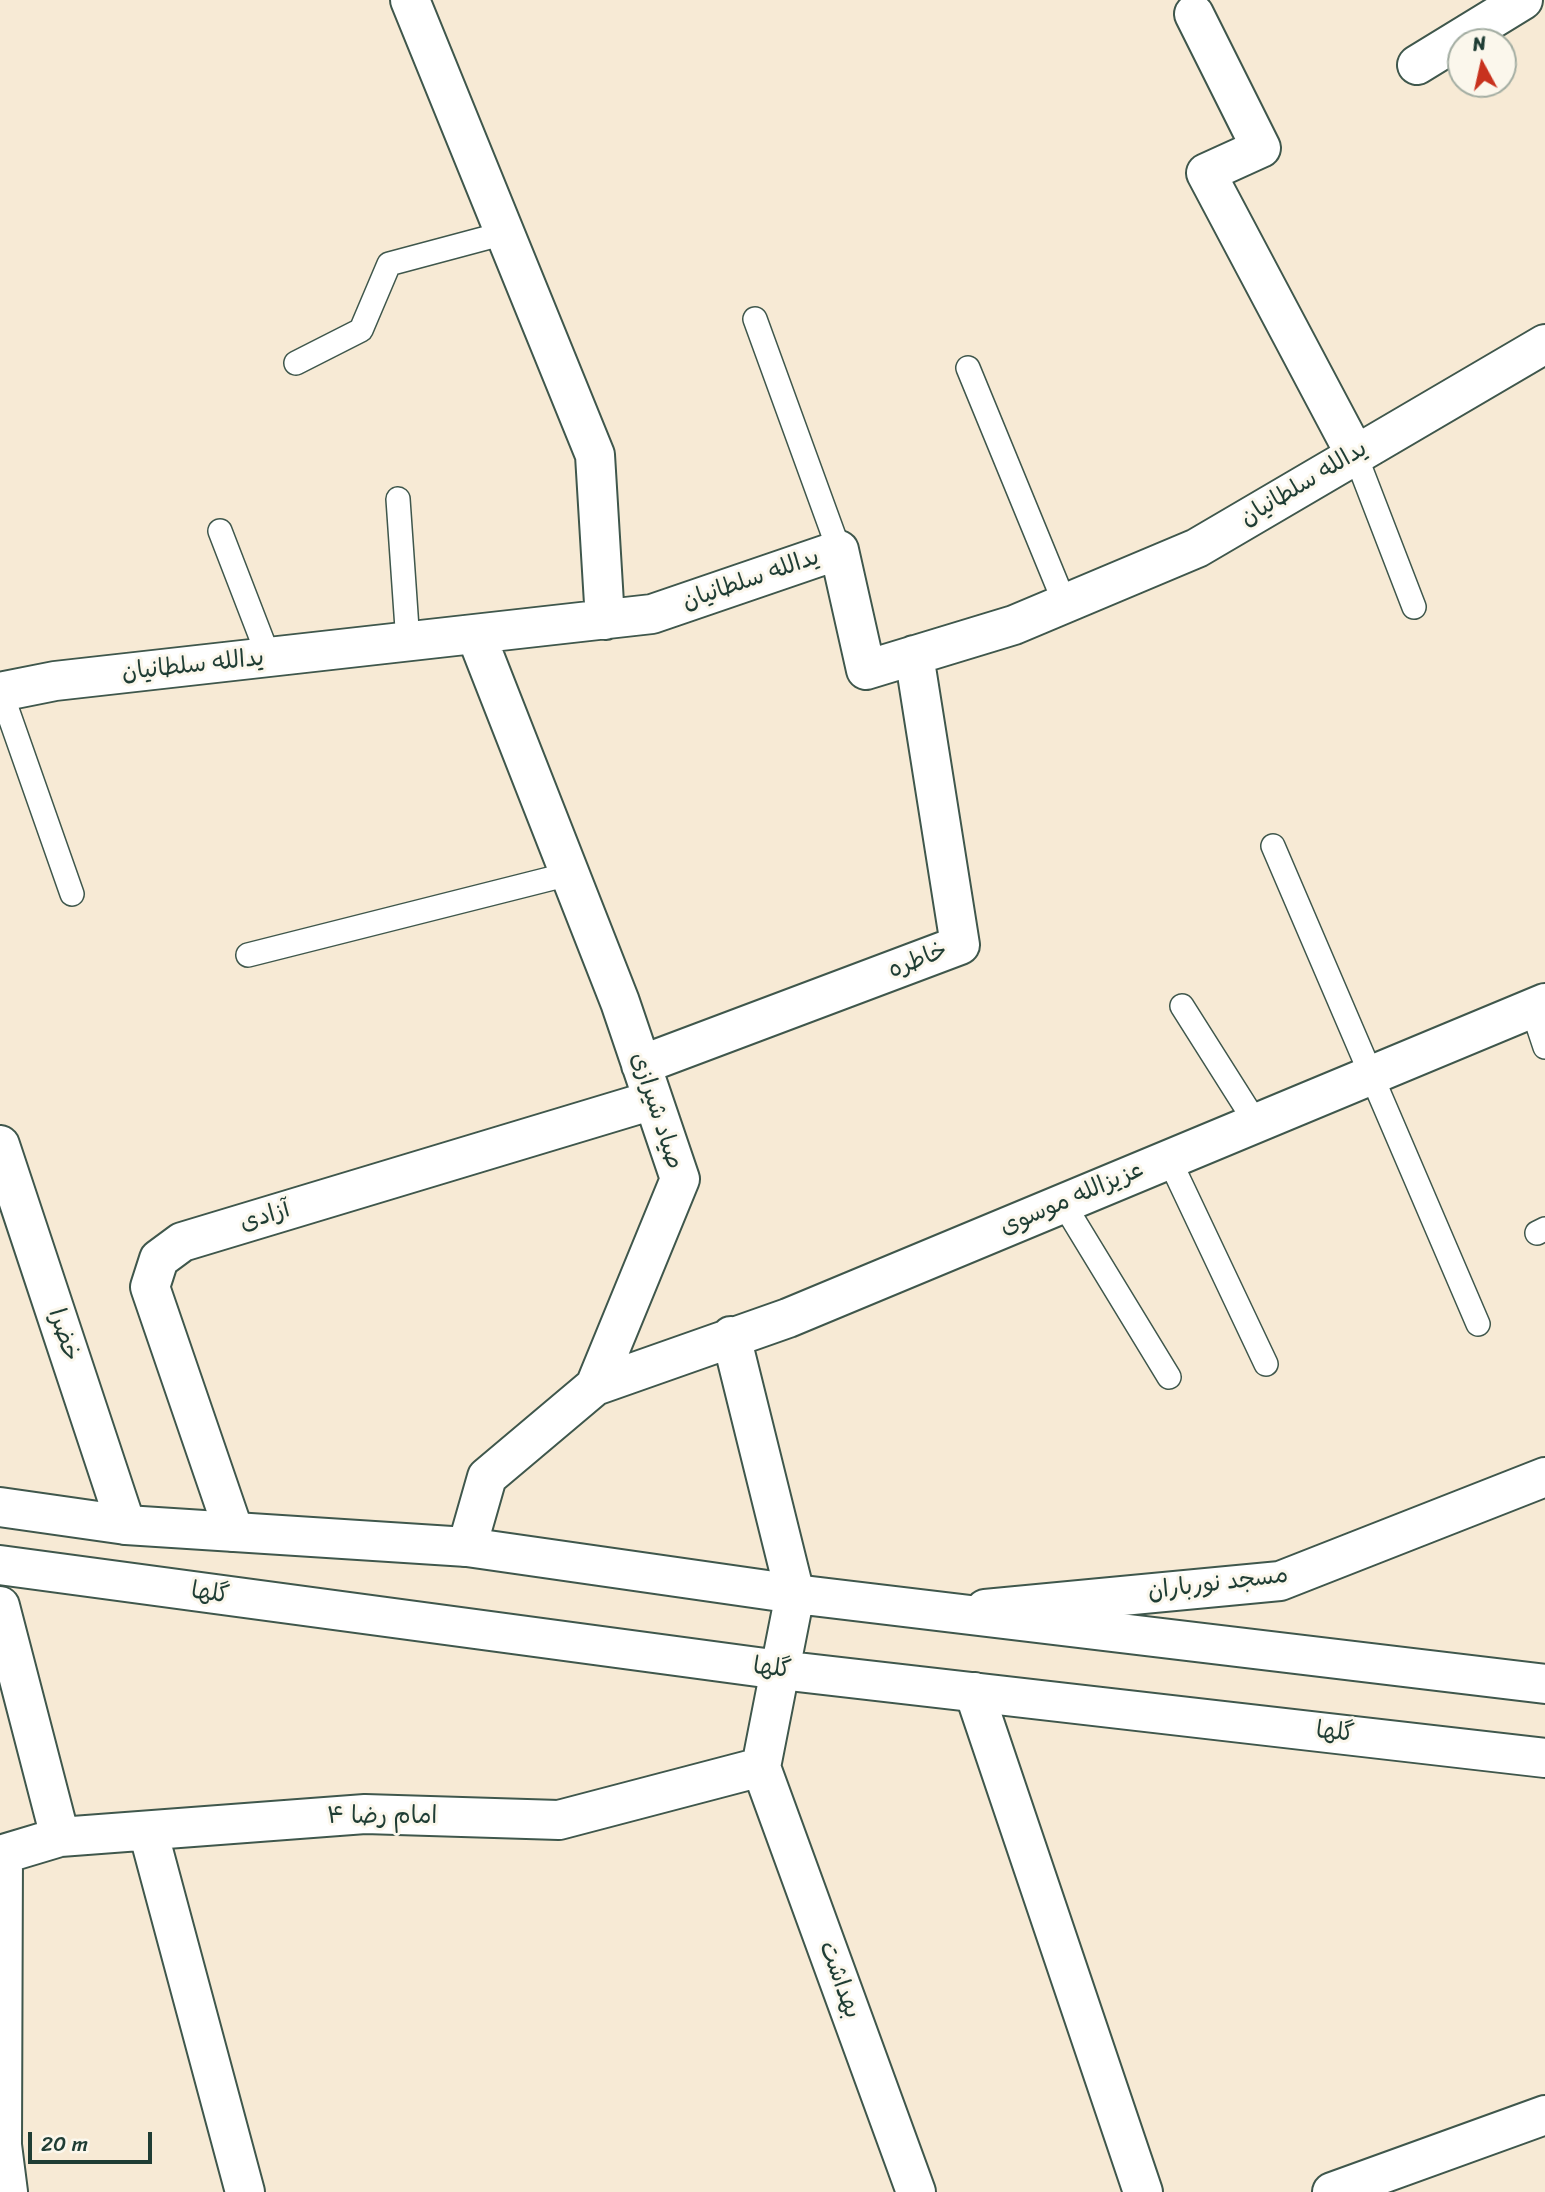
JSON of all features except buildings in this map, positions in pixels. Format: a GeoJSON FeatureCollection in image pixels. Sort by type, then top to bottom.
{"type":"FeatureCollection","features":[{"type":"Feature","properties":{"kind":"street"},"geometry":{"type":"LineString","coordinates":[[410,0],[595,455],[605,620]]}},
{"type":"Feature","properties":{"kind":"street"},"geometry":{"type":"LineString","coordinates":[[1418,65],[1523,0]]}},
{"type":"Feature","properties":{"kind":"street"},"geometry":{"type":"LineString","coordinates":[[1194,14],[1261,148],[1206,173],[1355,454]]}},
{"type":"Feature","properties":{"kind":"street","name":"یدالله سلطانیان"},"geometry":{"type":"LineString","coordinates":[[1,692],[55,681],[652,614],[839,550],[866,670],[1014,625],[1197,548],[1545,344]]}},
{"type":"Feature","properties":{"kind":"street","name":"صیاد شیرازی"},"geometry":{"type":"LineString","coordinates":[[467,1547],[487,1477],[595,1386],[680,1179],[641,1065],[476,635]]}},
{"type":"Feature","properties":{"kind":"street","name":"خاطره"},"geometry":{"type":"LineString","coordinates":[[641,1065],[960,945],[914,655]]}},
{"type":"Feature","properties":{"kind":"street","name":"عزیزالله موسوی"},"geometry":{"type":"LineString","coordinates":[[595,1386],[788,1318],[1538,1005]]}},
{"type":"Feature","properties":{"kind":"street","name":"آزادی"},"geometry":{"type":"LineString","coordinates":[[234,1532],[150,1287],[159,1259],[182,1242],[653,1100]]}},
{"type":"Feature","properties":{"kind":"street","name":"خضرا"},"geometry":{"type":"LineString","coordinates":[[0,1145],[126,1525]]}},
{"type":"Feature","properties":{"kind":"street"},"geometry":{"type":"LineString","coordinates":[[731,1336],[794,1594],[761,1767]]}},
{"type":"Feature","properties":{"kind":"street","name":"مسجد نورباران"},"geometry":{"type":"LineString","coordinates":[[959,1611],[1280,1581],[1545,1477]]}},
{"type":"Feature","properties":{"kind":"street"},"geometry":{"type":"LineString","coordinates":[[0,1507],[126,1525],[467,1547],[794,1594],[959,1611],[1545,1684]]}},
{"type":"Feature","properties":{"kind":"street","name":"گلها"},"geometry":{"type":"LineString","coordinates":[[0,1565],[780,1670],[1545,1758]]}},
{"type":"Feature","properties":{"kind":"street"},"geometry":{"type":"LineString","coordinates":[[0,1606],[60,1837]]}},
{"type":"Feature","properties":{"kind":"street"},"geometry":{"type":"LineString","coordinates":[[974,1692],[1143,2192]]}},
{"type":"Feature","properties":{"kind":"street","name":"امام رضا ۴"},"geometry":{"type":"LineString","coordinates":[[1,1855],[60,1837],[365,1814],[559,1820],[761,1767]]}},
{"type":"Feature","properties":{"kind":"street","name":"بهداشت"},"geometry":{"type":"LineString","coordinates":[[761,1767],[916,2192]]}},
{"type":"Feature","properties":{"kind":"street"},"geometry":{"type":"LineString","coordinates":[[148,1830],[245,2192]]}},
{"type":"Feature","properties":{"kind":"street"},"geometry":{"type":"LineString","coordinates":[[1,1855],[2,2146],[8,2192]]}},
{"type":"Feature","properties":{"kind":"street"},"geometry":{"type":"LineString","coordinates":[[1332,2192],[1382,2184],[1545,2115]]}},
{"type":"Feature","properties":{"kind":"lane"},"geometry":{"type":"LineString","coordinates":[[296,363],[361,330],[389,264],[505,233]]}},
{"type":"Feature","properties":{"kind":"lane"},"geometry":{"type":"LineString","coordinates":[[755,319],[839,550]]}},
{"type":"Feature","properties":{"kind":"lane"},"geometry":{"type":"LineString","coordinates":[[968,368],[1065,604]]}},
{"type":"Feature","properties":{"kind":"lane"},"geometry":{"type":"LineString","coordinates":[[1355,454],[1415,607]]}},
{"type":"Feature","properties":{"kind":"lane"},"geometry":{"type":"LineString","coordinates":[[398,499],[408,643]]}},
{"type":"Feature","properties":{"kind":"lane"},"geometry":{"type":"LineString","coordinates":[[220,531],[269,658]]}},
{"type":"Feature","properties":{"kind":"lane"},"geometry":{"type":"LineString","coordinates":[[1,692],[72,894]]}},
{"type":"Feature","properties":{"kind":"lane"},"geometry":{"type":"LineString","coordinates":[[1273,846],[1369,1076],[1478,1324]]}},
{"type":"Feature","properties":{"kind":"lane"},"geometry":{"type":"LineString","coordinates":[[248,956],[569,874]]}},
{"type":"Feature","properties":{"kind":"lane"},"geometry":{"type":"LineString","coordinates":[[1538,1005],[1545,1047]]}},
{"type":"Feature","properties":{"kind":"lane"},"geometry":{"type":"LineString","coordinates":[[1182,1006],[1256,1123]]}},
{"type":"Feature","properties":{"kind":"lane"},"geometry":{"type":"LineString","coordinates":[[1169,1159],[1266,1364]]}},
{"type":"Feature","properties":{"kind":"lane"},"geometry":{"type":"LineString","coordinates":[[1063,1203],[1168,1377]]}}]}
